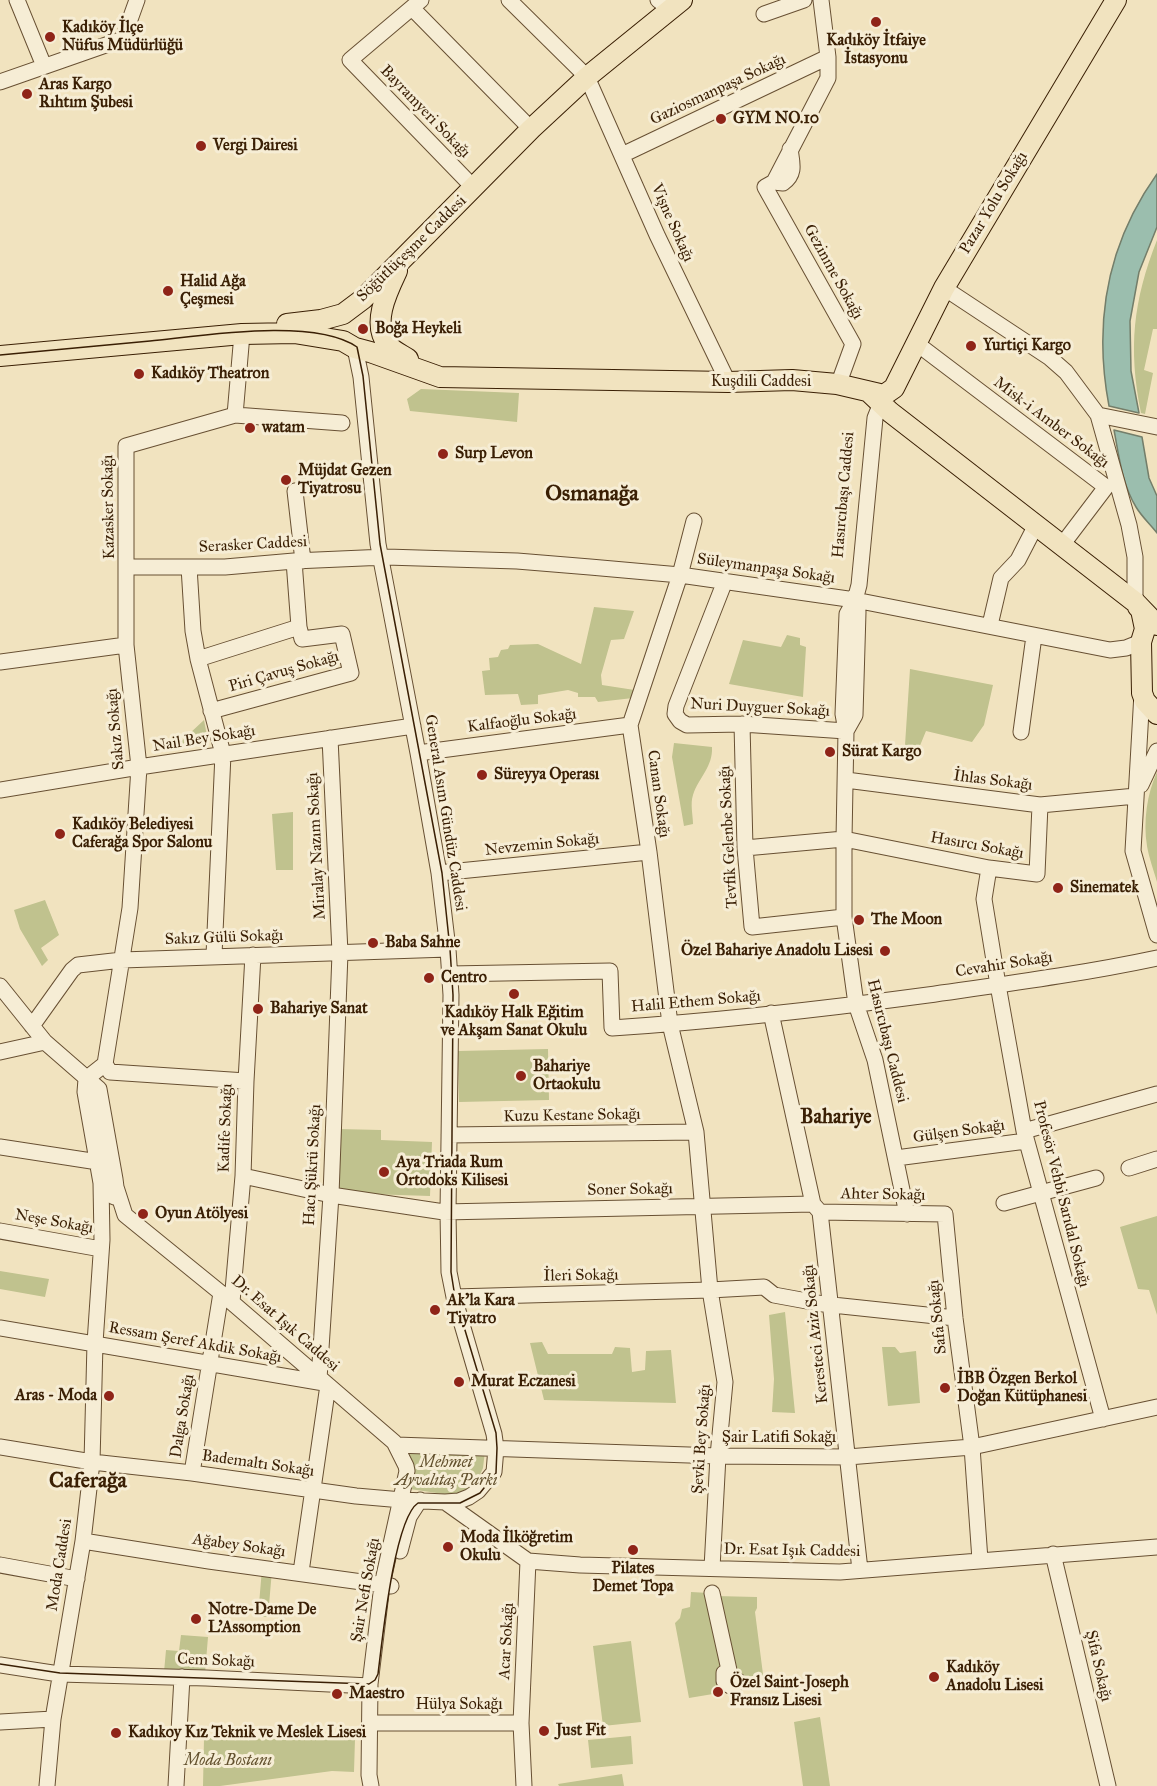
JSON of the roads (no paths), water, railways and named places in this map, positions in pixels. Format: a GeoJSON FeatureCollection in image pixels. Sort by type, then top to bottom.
{"type":"FeatureCollection","features":[{"type":"Feature","properties":{"kind":"main road","name":"Pazar Yolu Sokağı"},"geometry":{"type":"LineString","coordinates":[[876,398],[894,388],[944,288],[1116,0]]}},
{"type":"Feature","properties":{"kind":"main road","name":"Söğütlüçeşme Caddesi"},"geometry":{"type":"LineString","coordinates":[[0,347],[147,333],[295,324],[343,314],[363,299],[402,261],[531,129],[670,3]]}},
{"type":"Feature","properties":{"kind":"main road"},"geometry":{"type":"LineString","coordinates":[[402,261],[385,297],[381,314],[382,329],[387,345],[440,377]]}},
{"type":"Feature","properties":{"kind":"main road"},"geometry":{"type":"LineString","coordinates":[[0,356],[242,334],[302,334],[343,341],[355,348]]}},
{"type":"Feature","properties":{"kind":"main road","name":"Kuşdili Caddesi"},"geometry":{"type":"LineString","coordinates":[[355,348],[440,377],[728,382],[792,380],[837,384],[876,398],[1135,602],[1157,625]]}},
{"type":"Feature","properties":{"kind":"main road"},"geometry":{"type":"LineString","coordinates":[[1135,602],[1141,610],[1149,638],[1142,693],[1148,705],[1157,714]]}},
{"type":"Feature","properties":{"kind":"street"},"geometry":{"type":"LineString","coordinates":[[16,0],[44,66]]}},
{"type":"Feature","properties":{"kind":"street"},"geometry":{"type":"LineString","coordinates":[[1,86],[44,66],[123,39],[137,0]]}},
{"type":"Feature","properties":{"kind":"street"},"geometry":{"type":"LineString","coordinates":[[509,0],[586,77]]}},
{"type":"Feature","properties":{"kind":"street"},"geometry":{"type":"LineString","coordinates":[[764,14],[804,0]]}},
{"type":"Feature","properties":{"kind":"street"},"geometry":{"type":"LineString","coordinates":[[821,0],[828,57]]}},
{"type":"Feature","properties":{"kind":"street"},"geometry":{"type":"LineString","coordinates":[[416,4],[531,129]]}},
{"type":"Feature","properties":{"kind":"street","name":"Bayramyeri Sokağı"},"geometry":{"type":"LineString","coordinates":[[416,4],[350,60],[474,188]]}},
{"type":"Feature","properties":{"kind":"street","name":"Gezinme Sokağı"},"geometry":{"type":"LineString","coordinates":[[828,57],[828,78],[770,184],[853,344],[841,377]]}},
{"type":"Feature","properties":{"kind":"street","name":"Gaziosmanpaşa Sokağı"},"geometry":{"type":"LineString","coordinates":[[622,155],[828,57]]}},
{"type":"Feature","properties":{"kind":"street","name":"Vişne Sokağı"},"geometry":{"type":"LineString","coordinates":[[586,77],[657,235],[728,382]]}},
{"type":"Feature","properties":{"kind":"street"},"geometry":{"type":"LineString","coordinates":[[944,288],[1050,358],[1066,372],[1104,416],[1111,481],[1135,557],[1135,602]]}},
{"type":"Feature","properties":{"kind":"street"},"geometry":{"type":"LineString","coordinates":[[242,334],[235,415],[342,423]]}},
{"type":"Feature","properties":{"kind":"street","name":"Misk-i Amber Sokağı"},"geometry":{"type":"LineString","coordinates":[[916,343],[1111,481],[1062,545]]}},
{"type":"Feature","properties":{"kind":"street","name":"General Asım Gündüz Caddesi"},"geometry":{"type":"LineString","coordinates":[[355,348],[361,377],[380,557],[439,873],[448,949],[450,974],[449,1272],[496,1448],[494,1472],[478,1491]]}},
{"type":"Feature","properties":{"kind":"street","name":"Hasırcıbaşı Caddesi"},"geometry":{"type":"LineString","coordinates":[[876,398],[854,585],[858,612],[855,715],[846,730],[844,917],[856,1004],[875,1060],[907,1214]]}},
{"type":"Feature","properties":{"kind":"street","name":"Kazasker Sokağı"},"geometry":{"type":"LineString","coordinates":[[127,567],[126,446],[235,415]]}},
{"type":"Feature","properties":{"kind":"street"},"geometry":{"type":"LineString","coordinates":[[1104,416],[1157,427]]}},
{"type":"Feature","properties":{"kind":"street"},"geometry":{"type":"LineString","coordinates":[[198,659],[299,627],[295,491]]}},
{"type":"Feature","properties":{"kind":"street","name":"Canan Sokağı"},"geometry":{"type":"LineString","coordinates":[[694,521],[680,575],[630,725],[649,852],[670,1024],[696,1132]]}},
{"type":"Feature","properties":{"kind":"street"},"geometry":{"type":"LineString","coordinates":[[990,625],[1001,578],[1018,560],[1036,525]]}},
{"type":"Feature","properties":{"kind":"street","name":"Serasker Caddesi"},"geometry":{"type":"LineString","coordinates":[[127,567],[225,567],[380,557]]}},
{"type":"Feature","properties":{"kind":"street","name":"Süleymanpaşa Sokağı"},"geometry":{"type":"LineString","coordinates":[[380,557],[517,561],[680,575],[855,600],[1110,650],[1126,648],[1149,638]]}},
{"type":"Feature","properties":{"kind":"street","name":"Sakız Sokağı"},"geometry":{"type":"LineString","coordinates":[[107,1068],[130,908],[139,767],[126,645],[127,567]]}},
{"type":"Feature","properties":{"kind":"street"},"geometry":{"type":"LineString","coordinates":[[189,567],[193,631],[198,659],[223,754],[214,956]]}},
{"type":"Feature","properties":{"kind":"street","name":"Nuri Duyguer Sokağı"},"geometry":{"type":"LineString","coordinates":[[725,581],[676,706],[675,714],[680,721],[687,725],[742,724],[846,730]]}},
{"type":"Feature","properties":{"kind":"street","name":"Piri Çavuş Sokağı"},"geometry":{"type":"LineString","coordinates":[[211,711],[351,673],[342,634],[302,639],[299,627]]}},
{"type":"Feature","properties":{"kind":"street"},"geometry":{"type":"LineString","coordinates":[[1022,732],[1034,636]]}},
{"type":"Feature","properties":{"kind":"street"},"geometry":{"type":"LineString","coordinates":[[0,662],[126,645]]}},
{"type":"Feature","properties":{"kind":"street"},"geometry":{"type":"LineString","coordinates":[[1142,693],[1133,851],[1157,934]]}},
{"type":"Feature","properties":{"kind":"street","name":"Tevfik Gelenbe Sokağı"},"geometry":{"type":"LineString","coordinates":[[742,724],[745,848],[752,927],[844,917]]}},
{"type":"Feature","properties":{"kind":"street","name":"Kalfaoğlu Sokağı"},"geometry":{"type":"LineString","coordinates":[[418,753],[630,725]]}},
{"type":"Feature","properties":{"kind":"street","name":"Nail Bey Sokağı"},"geometry":{"type":"LineString","coordinates":[[0,790],[413,726]]}},
{"type":"Feature","properties":{"kind":"street","name":"Miralay Nazım Sokağı"},"geometry":{"type":"LineString","coordinates":[[330,738],[340,953]]}},
{"type":"Feature","properties":{"kind":"street"},"geometry":{"type":"LineString","coordinates":[[1136,796],[1157,751]]}},
{"type":"Feature","properties":{"kind":"street","name":"İhlas Sokağı"},"geometry":{"type":"LineString","coordinates":[[846,780],[1040,805],[1136,796]]}},
{"type":"Feature","properties":{"kind":"street","name":"Hasırcı Sokağı"},"geometry":{"type":"LineString","coordinates":[[745,848],[844,840],[989,868],[1037,874],[1040,805]]}},
{"type":"Feature","properties":{"kind":"street","name":"Nevzemin Sokağı"},"geometry":{"type":"LineString","coordinates":[[439,873],[649,852]]}},
{"type":"Feature","properties":{"kind":"street","name":"Profesör Vehbi Sarıdal Sokağı"},"geometry":{"type":"LineString","coordinates":[[989,868],[984,899],[1025,1136],[1103,1419]]}},
{"type":"Feature","properties":{"kind":"street","name":"Sakız Gülü Sokağı"},"geometry":{"type":"LineString","coordinates":[[32,1026],[78,965],[122,960],[214,956],[448,949]]}},
{"type":"Feature","properties":{"kind":"street","name":"Hacı Şükrü Sokağı"},"geometry":{"type":"LineString","coordinates":[[301,1572],[313,1489],[324,1382],[340,953]]}},
{"type":"Feature","properties":{"kind":"street","name":"Kadife Sokağı"},"geometry":{"type":"LineString","coordinates":[[226,1297],[243,1176],[253,955]]}},
{"type":"Feature","properties":{"kind":"street","name":"Cevahir Sokağı"},"geometry":{"type":"LineString","coordinates":[[856,1004],[998,985],[1157,958]]}},
{"type":"Feature","properties":{"kind":"street","name":"Halil Ethem Sokağı"},"geometry":{"type":"LineString","coordinates":[[450,974],[610,971],[612,1028],[856,1004]]}},
{"type":"Feature","properties":{"kind":"street"},"geometry":{"type":"LineString","coordinates":[[0,986],[45,1042],[93,1084],[107,1068],[246,1081]]}},
{"type":"Feature","properties":{"kind":"street","name":"Keresteci Aziz Sokağı"},"geometry":{"type":"LineString","coordinates":[[771,1013],[817,1208],[831,1304],[861,1570]]}},
{"type":"Feature","properties":{"kind":"street"},"geometry":{"type":"LineString","coordinates":[[0,1052],[45,1042]]}},
{"type":"Feature","properties":{"kind":"street","name":"Moda Caddesi"},"geometry":{"type":"LineString","coordinates":[[47,1786],[59,1674],[77,1579],[92,1462],[95,1343],[102,1244],[99,1162],[85,1092],[93,1084]]}},
{"type":"Feature","properties":{"kind":"street","name":"Moda Caddesi"},"geometry":{"type":"LineString","coordinates":[[93,1084],[116,1187],[102,1244]]}},
{"type":"Feature","properties":{"kind":"street","name":"Gülşen Sokağı"},"geometry":{"type":"LineString","coordinates":[[896,1158],[1025,1136],[1157,1094]]}},
{"type":"Feature","properties":{"kind":"street","name":"Kuzu Kestane Sokağı"},"geometry":{"type":"LineString","coordinates":[[449,1135],[696,1132]]}},
{"type":"Feature","properties":{"kind":"street","name":"Şevki Bey Sokağı"},"geometry":{"type":"LineString","coordinates":[[696,1132],[710,1290],[725,1382],[718,1456],[712,1568]]}},
{"type":"Feature","properties":{"kind":"street"},"geometry":{"type":"LineString","coordinates":[[0,1147],[99,1162]]}},
{"type":"Feature","properties":{"kind":"street"},"geometry":{"type":"LineString","coordinates":[[1129,1168],[1157,1159]]}},
{"type":"Feature","properties":{"kind":"street","name":"Soner Sokağı"},"geometry":{"type":"LineString","coordinates":[[243,1176],[331,1195],[448,1212],[704,1207],[817,1208]]}},
{"type":"Feature","properties":{"kind":"street"},"geometry":{"type":"LineString","coordinates":[[1004,1203],[1096,1178]]}},
{"type":"Feature","properties":{"kind":"street","name":"Dr. Esat Işık Caddesi"},"geometry":{"type":"LineString","coordinates":[[116,1187],[125,1215],[226,1297],[396,1445]]}},
{"type":"Feature","properties":{"kind":"street","name":"Ahter Sokağı"},"geometry":{"type":"LineString","coordinates":[[817,1208],[945,1214]]}},
{"type":"Feature","properties":{"kind":"street","name":"Safa Sokağı"},"geometry":{"type":"LineString","coordinates":[[945,1214],[972,1448],[980,1560]]}},
{"type":"Feature","properties":{"kind":"street","name":"Neşe Sokağı"},"geometry":{"type":"LineString","coordinates":[[0,1231],[102,1244]]}},
{"type":"Feature","properties":{"kind":"street","name":"İleri Sokağı"},"geometry":{"type":"LineString","coordinates":[[454,1297],[764,1287],[774,1295],[956,1318]]}},
{"type":"Feature","properties":{"kind":"street","name":"Dalga Sokağı"},"geometry":{"type":"LineString","coordinates":[[192,1473],[209,1365],[226,1297]]}},
{"type":"Feature","properties":{"kind":"street","name":"Ressam Şeref Akdik Sokağı"},"geometry":{"type":"LineString","coordinates":[[1,1333],[95,1343],[209,1365],[324,1382]]}},
{"type":"Feature","properties":{"kind":"street","name":"Şair Latifi Sokağı"},"geometry":{"type":"LineString","coordinates":[[396,1445],[718,1456],[848,1456],[972,1448],[1157,1407]]}},
{"type":"Feature","properties":{"kind":"street"},"geometry":{"type":"LineString","coordinates":[[396,1445],[406,1466],[402,1500]]}},
{"type":"Feature","properties":{"kind":"street","name":"Bademaltı Sokağı"},"geometry":{"type":"LineString","coordinates":[[0,1447],[92,1462],[402,1500],[420,1500]]}},
{"type":"Feature","properties":{"kind":"street"},"geometry":{"type":"LineString","coordinates":[[420,1500],[459,1501],[478,1491]]}},
{"type":"Feature","properties":{"kind":"street"},"geometry":{"type":"LineString","coordinates":[[478,1491],[472,1506],[487,1533]]}},
{"type":"Feature","properties":{"kind":"street","name":"Şair Nefi Sokağı"},"geometry":{"type":"LineString","coordinates":[[370,1786],[370,1686],[402,1500]]}},
{"type":"Feature","properties":{"kind":"street","name":"Şair Nefi Sokağı"},"geometry":{"type":"LineString","coordinates":[[387,1585],[409,1517],[420,1500]]}},
{"type":"Feature","properties":{"kind":"street"},"geometry":{"type":"LineString","coordinates":[[445,1502],[528,1561]]}},
{"type":"Feature","properties":{"kind":"street","name":"Ağabey Sokağı"},"geometry":{"type":"LineString","coordinates":[[83,1540],[209,1561],[387,1585]]}},
{"type":"Feature","properties":{"kind":"street","name":"Dr. Esat Işık Caddesi"},"geometry":{"type":"LineString","coordinates":[[528,1561],[597,1566],[840,1572],[1157,1547]]}},
{"type":"Feature","properties":{"kind":"street","name":"Şifa Sokağı"},"geometry":{"type":"LineString","coordinates":[[1053,1554],[1107,1786]]}},
{"type":"Feature","properties":{"kind":"street","name":"Acar Sokağı"},"geometry":{"type":"LineString","coordinates":[[521,1723],[528,1561]]}},
{"type":"Feature","properties":{"kind":"street"},"geometry":{"type":"LineString","coordinates":[[0,1564],[77,1579]]}},
{"type":"Feature","properties":{"kind":"street"},"geometry":{"type":"LineString","coordinates":[[712,1593],[729,1670],[724,1674],[724,1681],[730,1686],[735,1685],[738,1681]]}},
{"type":"Feature","properties":{"kind":"street","name":"Cem Sokağı"},"geometry":{"type":"LineString","coordinates":[[0,1665],[59,1674],[370,1686]]}},
{"type":"Feature","properties":{"kind":"street"},"geometry":{"type":"LineString","coordinates":[[176,1786],[182,1677]]}},
{"type":"Feature","properties":{"kind":"street"},"geometry":{"type":"LineString","coordinates":[[0,1722],[53,1719]]}},
{"type":"Feature","properties":{"kind":"street","name":"Hülya Sokağı"},"geometry":{"type":"LineString","coordinates":[[370,1723],[521,1723],[524,1786]]}},
{"type":"Feature","properties":{"kind":"tram line"},"geometry":{"type":"LineString","coordinates":[[0,355],[256,331],[314,333],[338,338],[357,347],[363,376],[380,544],[442,873],[450,949],[453,995],[451,1272],[455,1297],[496,1433],[497,1448],[496,1473],[480,1493],[460,1503],[418,1503],[410,1514],[402,1532],[396,1556],[378,1674],[369,1684],[60,1673],[0,1664]]}},
{"type":"Feature","properties":{"kind":"place","name":"Kadıköy İtfaiye İstasyonu"},"geometry":{"type":"Point","coordinates":[876,22]}},
{"type":"Feature","properties":{"kind":"place","name":"Kadıköy İlçe Nüfus Müdürlüğü"},"geometry":{"type":"Point","coordinates":[50,37]}},
{"type":"Feature","properties":{"kind":"place","name":"Aras Kargo Rıhtım Şubesi"},"geometry":{"type":"Point","coordinates":[27,94]}},
{"type":"Feature","properties":{"kind":"place","name":"GYM NO.10"},"geometry":{"type":"Point","coordinates":[721,119]}},
{"type":"Feature","properties":{"kind":"place","name":"Vergi Dairesi"},"geometry":{"type":"Point","coordinates":[201,146]}},
{"type":"Feature","properties":{"kind":"place","name":"Halid Ağa Çeşmesi"},"geometry":{"type":"Point","coordinates":[168,291]}},
{"type":"Feature","properties":{"kind":"place","name":"Boğa Heykeli"},"geometry":{"type":"Point","coordinates":[363,329]}},
{"type":"Feature","properties":{"kind":"place","name":"Yurtiçi Kargo"},"geometry":{"type":"Point","coordinates":[971,346]}},
{"type":"Feature","properties":{"kind":"place","name":"Kadıköy Theatron"},"geometry":{"type":"Point","coordinates":[139,374]}},
{"type":"Feature","properties":{"kind":"place","name":"watam"},"geometry":{"type":"Point","coordinates":[250,428]}},
{"type":"Feature","properties":{"kind":"place","name":"Surp Levon"},"geometry":{"type":"Point","coordinates":[443,454]}},
{"type":"Feature","properties":{"kind":"place","name":"Müjdat Gezen Tiyatrosu"},"geometry":{"type":"Point","coordinates":[286,480]}},
{"type":"Feature","properties":{"kind":"place","name":"Sürat Kargo"},"geometry":{"type":"Point","coordinates":[830,752]}},
{"type":"Feature","properties":{"kind":"place","name":"Süreyya Operası"},"geometry":{"type":"Point","coordinates":[482,775]}},
{"type":"Feature","properties":{"kind":"place","name":"Kadıköy Belediyesi Caferağa Spor Salonu"},"geometry":{"type":"Point","coordinates":[60,834]}},
{"type":"Feature","properties":{"kind":"place","name":"Sinematek"},"geometry":{"type":"Point","coordinates":[1058,888]}},
{"type":"Feature","properties":{"kind":"place","name":"The Moon"},"geometry":{"type":"Point","coordinates":[859,920]}},
{"type":"Feature","properties":{"kind":"place","name":"Baba Sahne"},"geometry":{"type":"Point","coordinates":[373,943]}},
{"type":"Feature","properties":{"kind":"place","name":"Özel Bahariye Anadolu Lisesi"},"geometry":{"type":"Point","coordinates":[885,951]}},
{"type":"Feature","properties":{"kind":"place","name":"Centro"},"geometry":{"type":"Point","coordinates":[429,978]}},
{"type":"Feature","properties":{"kind":"place","name":"Kadıköy Halk Eğitim ve Akşam Sanat Okulu"},"geometry":{"type":"Point","coordinates":[514,994]}},
{"type":"Feature","properties":{"kind":"place","name":"Bahariye Sanat"},"geometry":{"type":"Point","coordinates":[258,1009]}},
{"type":"Feature","properties":{"kind":"place","name":"Bahariye Ortaokulu"},"geometry":{"type":"Point","coordinates":[521,1076]}},
{"type":"Feature","properties":{"kind":"place","name":"Aya Triada Rum Ortodoks Kilisesi"},"geometry":{"type":"Point","coordinates":[384,1172]}},
{"type":"Feature","properties":{"kind":"place","name":"Oyun Atölyesi"},"geometry":{"type":"Point","coordinates":[143,1214]}},
{"type":"Feature","properties":{"kind":"place","name":"Ak'la Kara Tiyatro"},"geometry":{"type":"Point","coordinates":[435,1310]}},
{"type":"Feature","properties":{"kind":"place","name":"Murat Eczanesi"},"geometry":{"type":"Point","coordinates":[459,1382]}},
{"type":"Feature","properties":{"kind":"place","name":"İBB Özgen Berkol Doğan Kütüphanesi"},"geometry":{"type":"Point","coordinates":[945,1388]}},
{"type":"Feature","properties":{"kind":"place","name":"Aras - Moda"},"geometry":{"type":"Point","coordinates":[109,1396]}},
{"type":"Feature","properties":{"kind":"place","name":"Moda İlköğretim Okulu"},"geometry":{"type":"Point","coordinates":[448,1547]}},
{"type":"Feature","properties":{"kind":"place","name":"Pilates Demet Topa"},"geometry":{"type":"Point","coordinates":[633,1550]}},
{"type":"Feature","properties":{"kind":"place","name":"Notre-Dame De L'Assomption"},"geometry":{"type":"Point","coordinates":[196,1619]}},
{"type":"Feature","properties":{"kind":"place","name":"Kadıköy Anadolu Lisesi"},"geometry":{"type":"Point","coordinates":[934,1677]}},
{"type":"Feature","properties":{"kind":"place","name":"Özel Saint-Joseph Fransız Lisesi"},"geometry":{"type":"Point","coordinates":[718,1692]}},
{"type":"Feature","properties":{"kind":"place","name":"Maestro"},"geometry":{"type":"Point","coordinates":[337,1694]}},
{"type":"Feature","properties":{"kind":"place","name":"Just Fit"},"geometry":{"type":"Point","coordinates":[544,1731]}},
{"type":"Feature","properties":{"kind":"place","name":"Kadıkoy Kız Teknik ve Meslek Lisesi"},"geometry":{"type":"Point","coordinates":[116,1733]}},
{"type":"Feature","properties":{"kind":"district","name":"Osmanağa"},"geometry":{"type":"Point","coordinates":[592,495]}},
{"type":"Feature","properties":{"kind":"district","name":"Bahariye"},"geometry":{"type":"Point","coordinates":[836,1118]}},
{"type":"Feature","properties":{"kind":"district","name":"Caferağa"},"geometry":{"type":"Point","coordinates":[88,1482]}},
{"type":"Feature","properties":{"kind":"park label","name":"Mehmet Ayvalıtaş Parkı"},"geometry":{"type":"Point","coordinates":[446,1472]}},
{"type":"Feature","properties":{"kind":"park label","name":"Moda Bostanı"},"geometry":{"type":"Point","coordinates":[228,1761]}}]}
